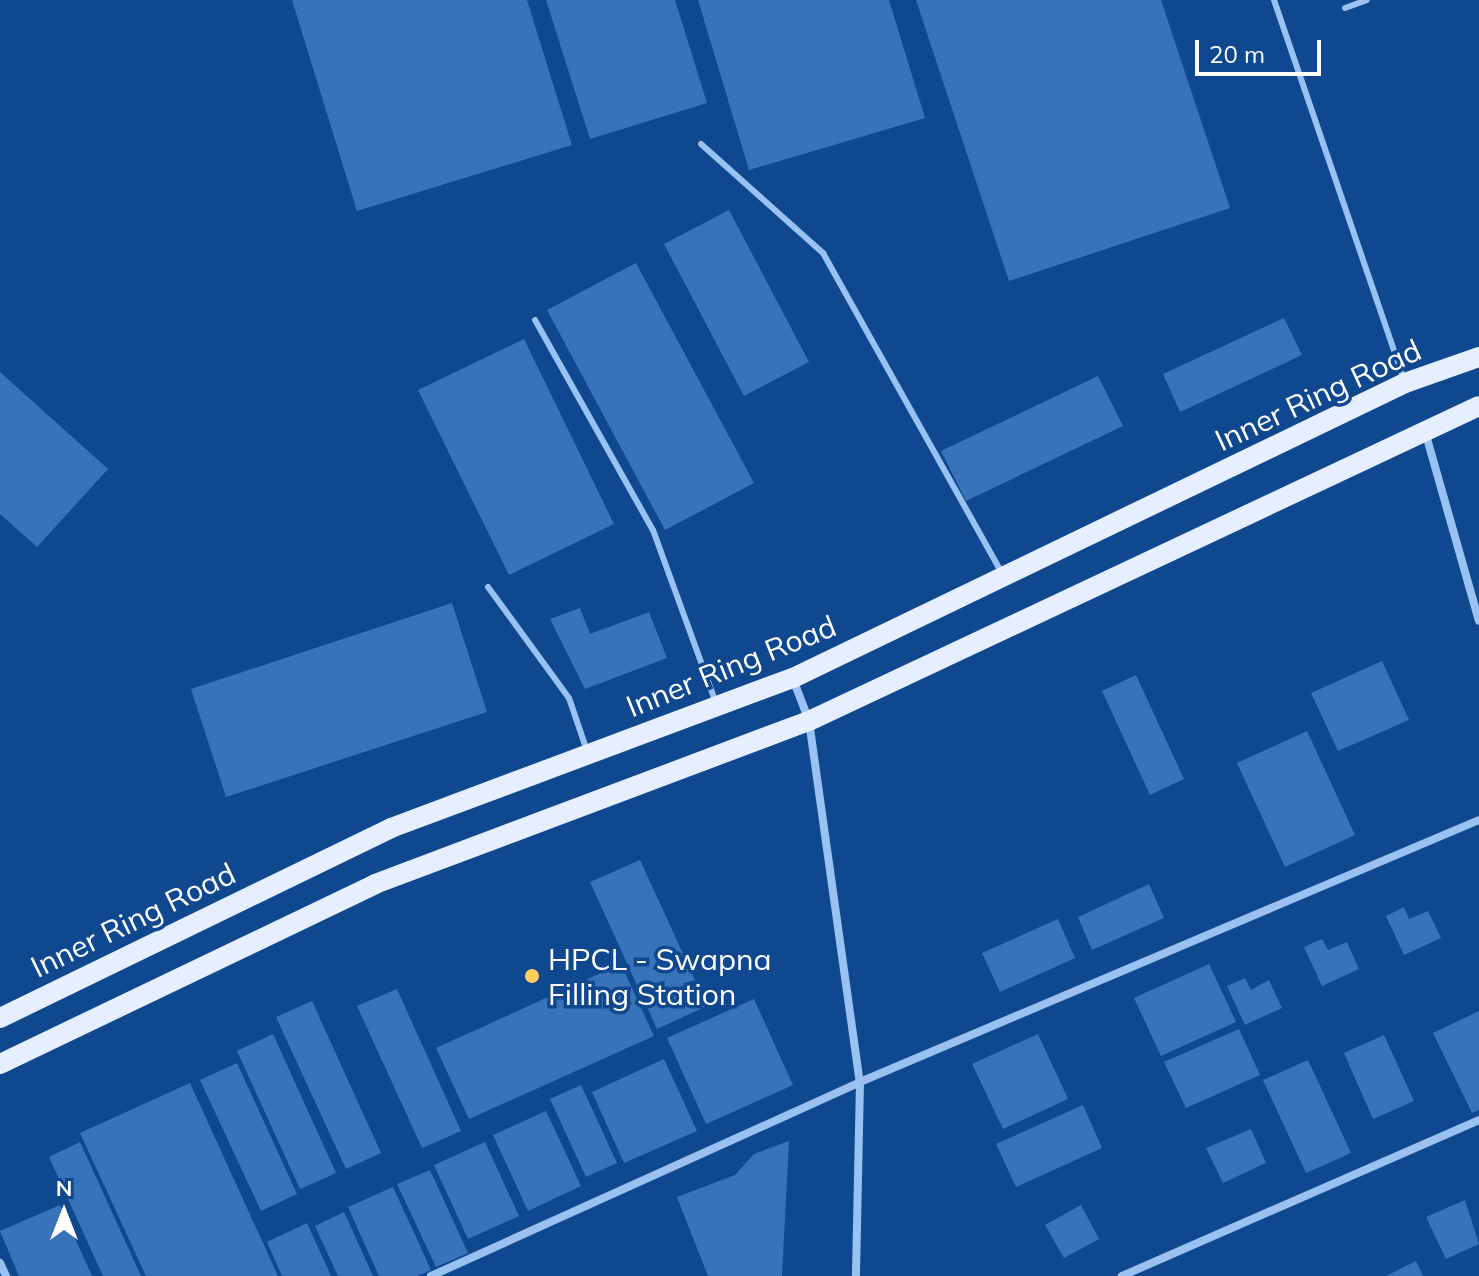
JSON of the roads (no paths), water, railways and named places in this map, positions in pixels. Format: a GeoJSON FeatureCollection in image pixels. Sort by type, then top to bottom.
{"type":"FeatureCollection","features":[{"type":"Feature","properties":{"kind":"main road","name":"Inner Ring Road"},"geometry":{"type":"LineString","coordinates":[[0,1018],[391,828],[793,678],[1405,383],[1479,357]]}},
{"type":"Feature","properties":{"kind":"main road"},"geometry":{"type":"LineString","coordinates":[[0,1064],[375,884],[809,721],[1426,435],[1479,406]]}},
{"type":"Feature","properties":{"kind":"street"},"geometry":{"type":"LineString","coordinates":[[1426,435],[1479,621]]}},
{"type":"Feature","properties":{"kind":"street"},"geometry":{"type":"LineString","coordinates":[[793,678],[809,721],[860,1082],[856,1276]]}},
{"type":"Feature","properties":{"kind":"street"},"geometry":{"type":"LineString","coordinates":[[431,1276],[860,1082],[1479,820]]}},
{"type":"Feature","properties":{"kind":"street"},"geometry":{"type":"LineString","coordinates":[[1122,1276],[1479,1120]]}},
{"type":"Feature","properties":{"kind":"street"},"geometry":{"type":"LineString","coordinates":[[0,1263],[6,1276]]}},
{"type":"Feature","properties":{"kind":"lane"},"geometry":{"type":"LineString","coordinates":[[1274,0],[1405,383]]}},
{"type":"Feature","properties":{"kind":"lane"},"geometry":{"type":"LineString","coordinates":[[1345,8],[1367,0]]}},
{"type":"Feature","properties":{"kind":"lane"},"geometry":{"type":"LineString","coordinates":[[701,144],[823,253],[1005,578]]}},
{"type":"Feature","properties":{"kind":"lane"},"geometry":{"type":"LineString","coordinates":[[535,320],[653,530],[717,706]]}},
{"type":"Feature","properties":{"kind":"lane"},"geometry":{"type":"LineString","coordinates":[[488,587],[569,698],[589,754]]}},
{"type":"Feature","properties":{"kind":"place","name":"HPCL - Swapna Filling Station"},"geometry":{"type":"Point","coordinates":[532,976]}}]}
